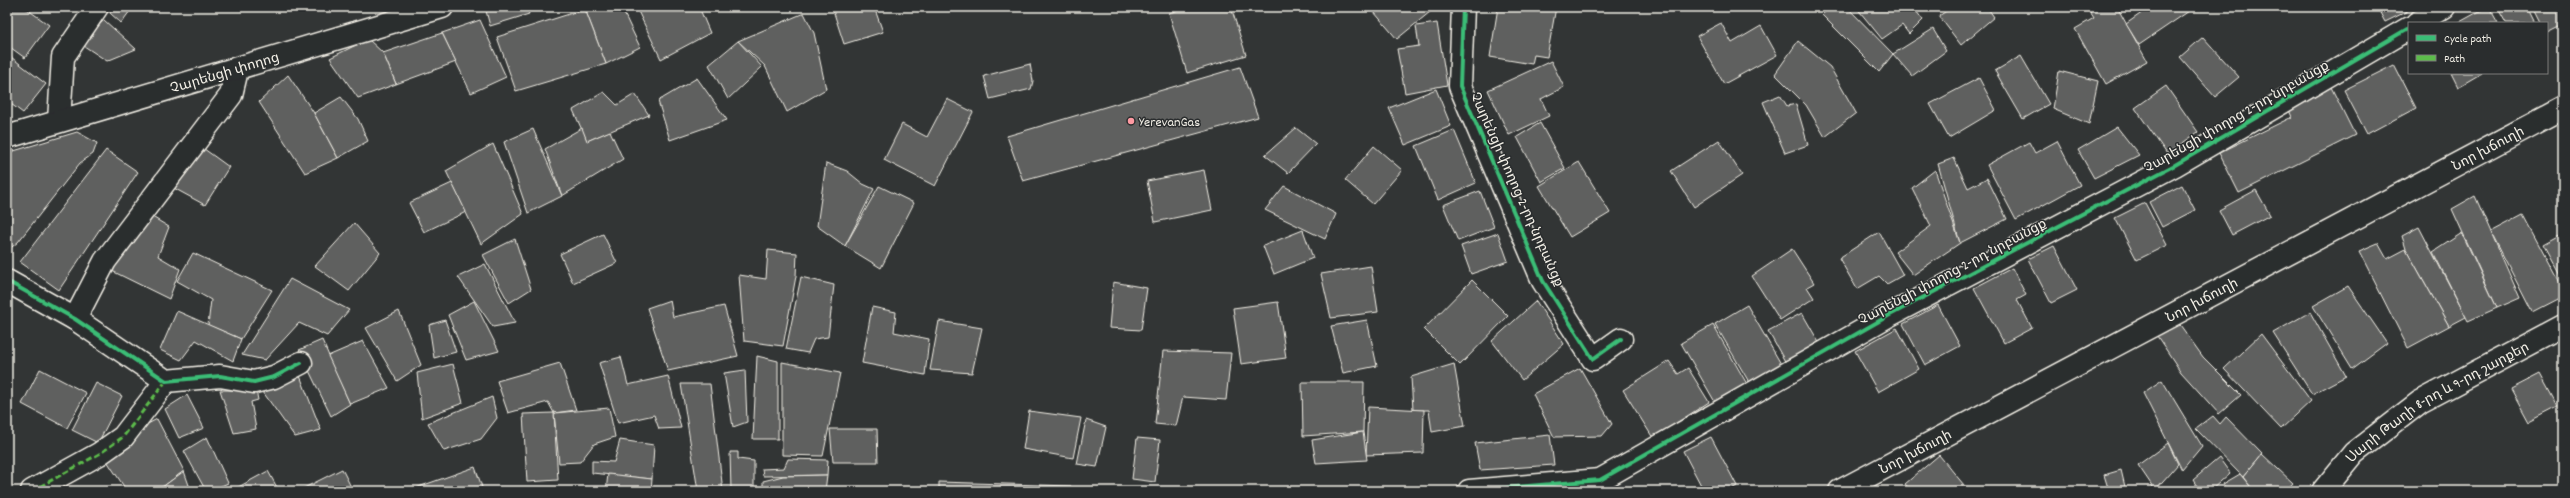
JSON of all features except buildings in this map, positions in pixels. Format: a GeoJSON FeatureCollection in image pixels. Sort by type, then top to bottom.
{"type":"FeatureCollection","features":[{"type":"Feature","properties":{"kind":"street"},"geometry":{"type":"LineString","coordinates":[[59,121],[63,57],[97,7]]}},
{"type":"Feature","properties":{"kind":"street","name":"Չարենցի փողոց"},"geometry":{"type":"LineString","coordinates":[[7,137],[237,70],[442,7]]}},
{"type":"Feature","properties":{"kind":"street","name":"Չարենցի փողոց 2-րդ նրբանցք"},"geometry":{"type":"LineString","coordinates":[[1463,7],[1460,86],[1543,281],[1593,359],[1621,339]]}},
{"type":"Feature","properties":{"kind":"street"},"geometry":{"type":"LineString","coordinates":[[2419,22],[2444,7]]}},
{"type":"Feature","properties":{"kind":"street","name":"Չարենցի փողոց 2-րդ նրբանցք"},"geometry":{"type":"LineString","coordinates":[[1468,491],[1600,480],[1888,316],[2175,165],[2408,29]]}},
{"type":"Feature","properties":{"kind":"street"},"geometry":{"type":"LineString","coordinates":[[75,319],[105,261],[230,95],[237,70]]}},
{"type":"Feature","properties":{"kind":"street","name":"Նոր խճուղի"},"geometry":{"type":"LineString","coordinates":[[1840,491],[2563,108]]}},
{"type":"Feature","properties":{"kind":"street"},"geometry":{"type":"LineString","coordinates":[[7,281],[75,319],[166,381],[220,376],[254,382],[274,377],[301,363]]}},
{"type":"Feature","properties":{"kind":"street","name":"Սարի Թաղի 8-րդ և 9-րդ շարքեր"},"geometry":{"type":"LineString","coordinates":[[2323,491],[2354,453],[2420,402],[2563,326]]}},
{"type":"Feature","properties":{"kind":"street"},"geometry":{"type":"LineString","coordinates":[[32,491],[99,454],[123,437],[166,381]]}},
{"type":"Feature","properties":{"kind":"marked path"},"geometry":{"type":"LineString","coordinates":[[32,491],[99,454],[123,437],[166,381]]}},
{"type":"Feature","properties":{"kind":"cycle path"},"geometry":{"type":"LineString","coordinates":[[1463,7],[1460,86],[1543,281],[1593,359],[1621,339]]}},
{"type":"Feature","properties":{"kind":"cycle path"},"geometry":{"type":"LineString","coordinates":[[1469,491],[1600,480],[1888,316],[2175,165],[2408,29]]}},
{"type":"Feature","properties":{"kind":"cycle path"},"geometry":{"type":"LineString","coordinates":[[7,281],[75,319],[166,381],[220,376],[254,382],[274,377],[301,363]]}},
{"type":"Feature","properties":{"kind":"place","name":"YerevanGas"},"geometry":{"type":"Point","coordinates":[1131,121]}}]}
